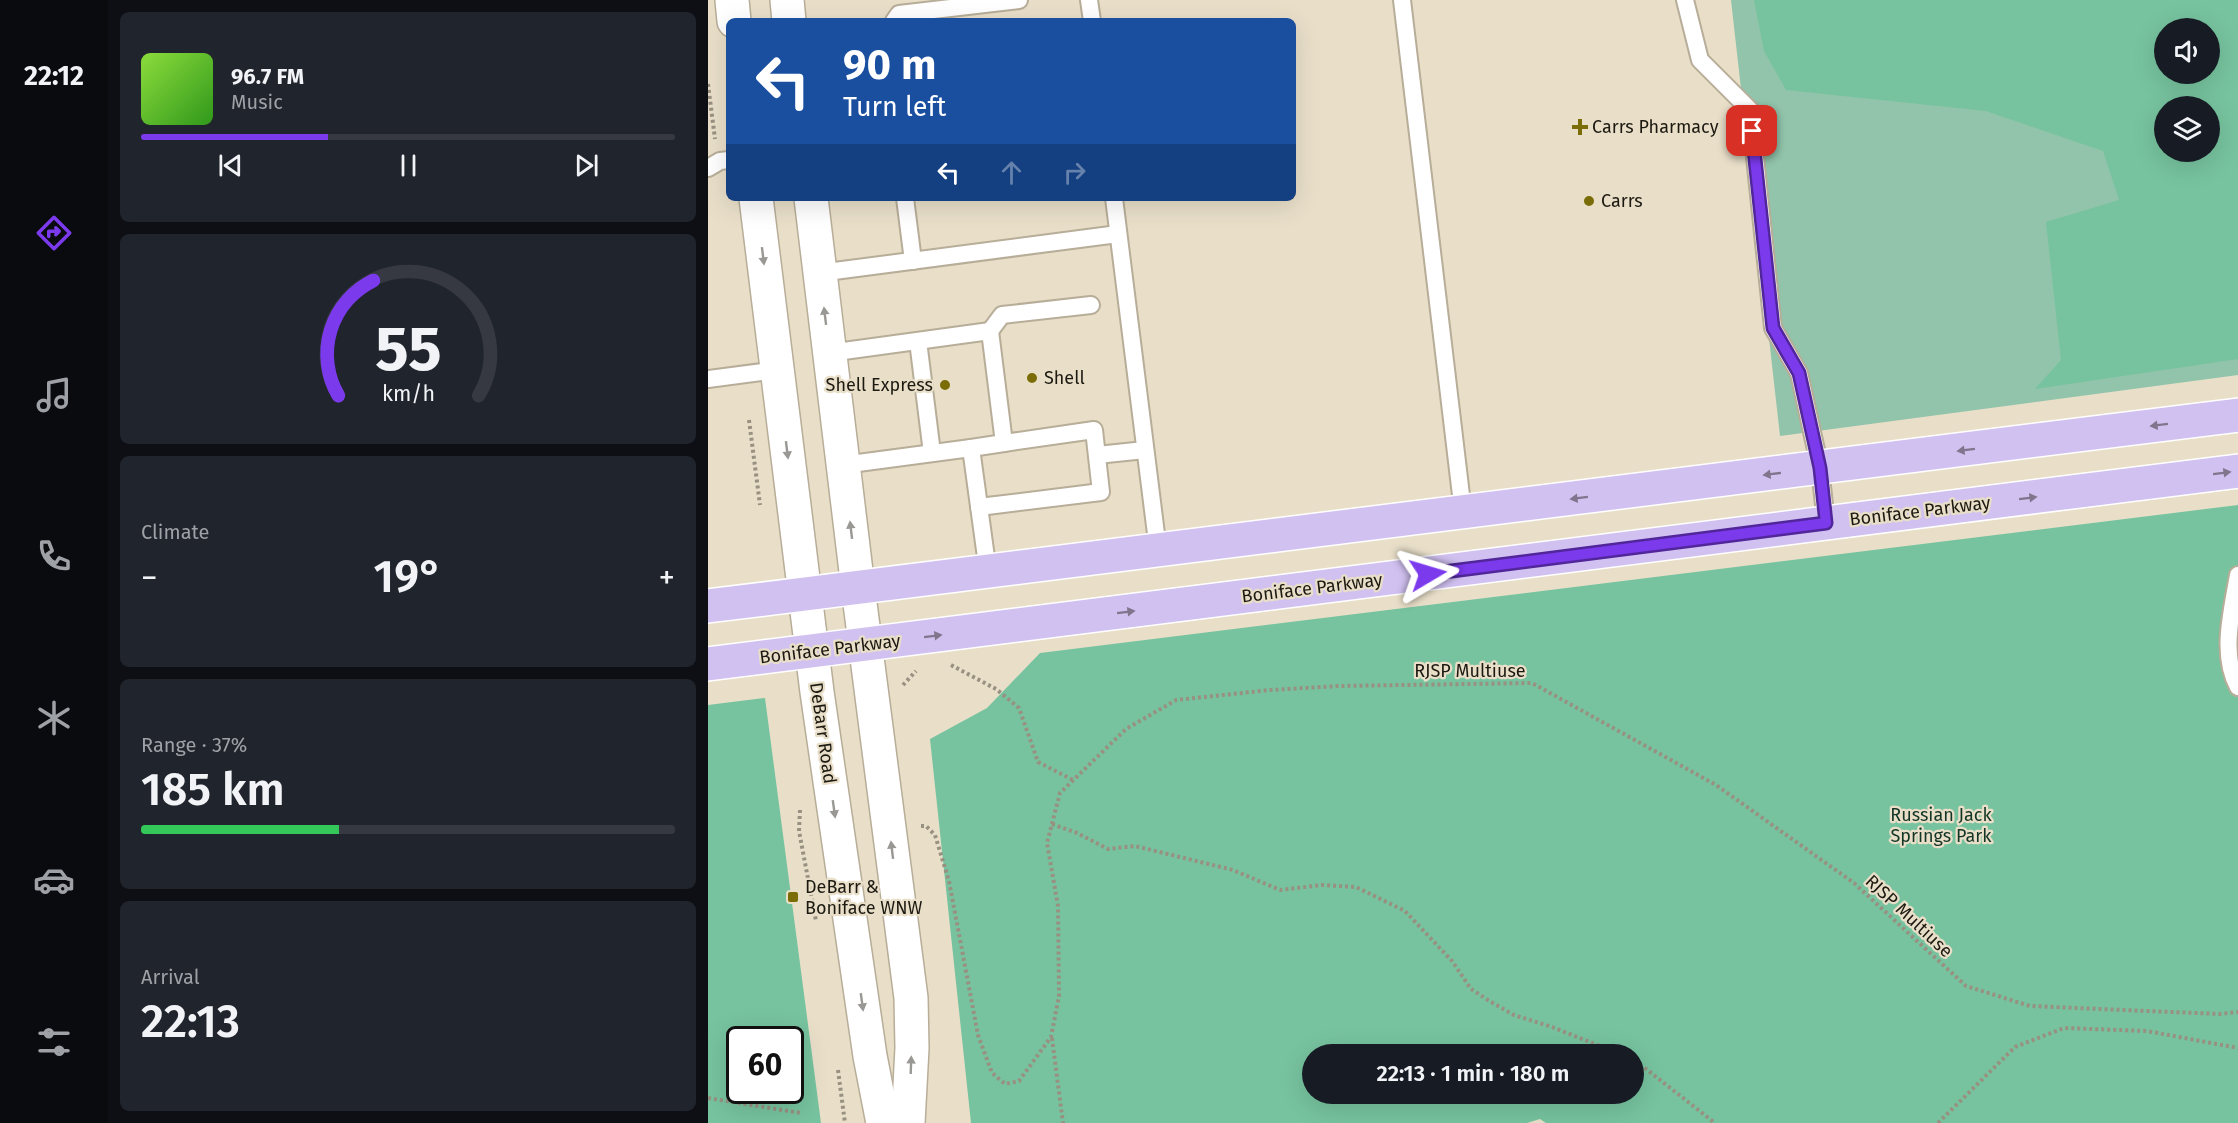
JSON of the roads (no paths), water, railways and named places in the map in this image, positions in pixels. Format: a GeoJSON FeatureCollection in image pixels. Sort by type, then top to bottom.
{"type":"FeatureCollection","features":[{"type":"Feature","properties":{"kind":"main road"},"geometry":{"type":"LineString","coordinates":[[732,0],[734,18]]}},
{"type":"Feature","properties":{"kind":"main road"},"geometry":{"type":"LineString","coordinates":[[786,0],[789,18]]}},
{"type":"Feature","properties":{"kind":"main road","name":"DeBarr Road"},"geometry":{"type":"LineString","coordinates":[[756,201],[812,651],[870,1056],[883,1123]]}},
{"type":"Feature","properties":{"kind":"main road"},"geometry":{"type":"LineString","coordinates":[[810,201],[911,998],[909,1123]]}},
{"type":"Feature","properties":{"kind":"main road"},"geometry":{"type":"LineString","coordinates":[[708,606],[2238,415]]}},
{"type":"Feature","properties":{"kind":"main road","name":"Boniface Parkway"},"geometry":{"type":"LineString","coordinates":[[708,664],[2238,471]]}},
{"type":"Feature","properties":{"kind":"lane"},"geometry":{"type":"LineString","coordinates":[[896,18],[899,14],[918,11],[1019,0]]}},
{"type":"Feature","properties":{"kind":"lane"},"geometry":{"type":"LineString","coordinates":[[1089,0],[1092,18]]}},
{"type":"Feature","properties":{"kind":"lane"},"geometry":{"type":"LineString","coordinates":[[1402,0],[1463,512]]}},
{"type":"Feature","properties":{"kind":"lane"},"geometry":{"type":"LineString","coordinates":[[1685,0],[1701,60],[1750,110],[1773,328],[1799,373],[1820,468],[1826,523]]}},
{"type":"Feature","properties":{"kind":"lane"},"geometry":{"type":"LineString","coordinates":[[708,168],[726,160]]}},
{"type":"Feature","properties":{"kind":"lane"},"geometry":{"type":"LineString","coordinates":[[905,201],[913,261]]}},
{"type":"Feature","properties":{"kind":"lane"},"geometry":{"type":"LineString","coordinates":[[1114,201],[1158,550]]}},
{"type":"Feature","properties":{"kind":"lane"},"geometry":{"type":"LineString","coordinates":[[819,273],[1118,234]]}},
{"type":"Feature","properties":{"kind":"lane"},"geometry":{"type":"LineString","coordinates":[[1004,443],[990,331],[1002,315],[1091,305]]}},
{"type":"Feature","properties":{"kind":"lane"},"geometry":{"type":"LineString","coordinates":[[829,352],[990,331]]}},
{"type":"Feature","properties":{"kind":"lane"},"geometry":{"type":"LineString","coordinates":[[918,341],[933,453]]}},
{"type":"Feature","properties":{"kind":"lane"},"geometry":{"type":"LineString","coordinates":[[708,379],[777,370]]}},
{"type":"Feature","properties":{"kind":"lane"},"geometry":{"type":"LineString","coordinates":[[843,465],[1094,430],[1101,492],[979,507]]}},
{"type":"Feature","properties":{"kind":"lane"},"geometry":{"type":"LineString","coordinates":[[971,448],[988,572]]}},
{"type":"Feature","properties":{"kind":"lane"},"geometry":{"type":"LineString","coordinates":[[1097,455],[1145,450]]}},
{"type":"Feature","properties":{"kind":"lane"},"geometry":{"type":"LineString","coordinates":[[2238,575],[2232,609],[2229,651],[2233,678],[2238,687]]}},
{"type":"Feature","properties":{"kind":"place","name":"Carrs Pharmacy"},"geometry":{"type":"Point","coordinates":[1580,127]}},
{"type":"Feature","properties":{"kind":"place","name":"Carrs"},"geometry":{"type":"Point","coordinates":[1589,201]}},
{"type":"Feature","properties":{"kind":"place","name":"Shell"},"geometry":{"type":"Point","coordinates":[1032,378]}},
{"type":"Feature","properties":{"kind":"place","name":"Shell Express"},"geometry":{"type":"Point","coordinates":[945,385]}},
{"type":"Feature","properties":{"kind":"place","name":"DeBarr & Boniface WNW"},"geometry":{"type":"Point","coordinates":[793,897]}},
{"type":"Feature","properties":{"kind":"park label","name":"Russian Jack Springs Park"},"geometry":{"type":"Point","coordinates":[1941,825]}}]}
